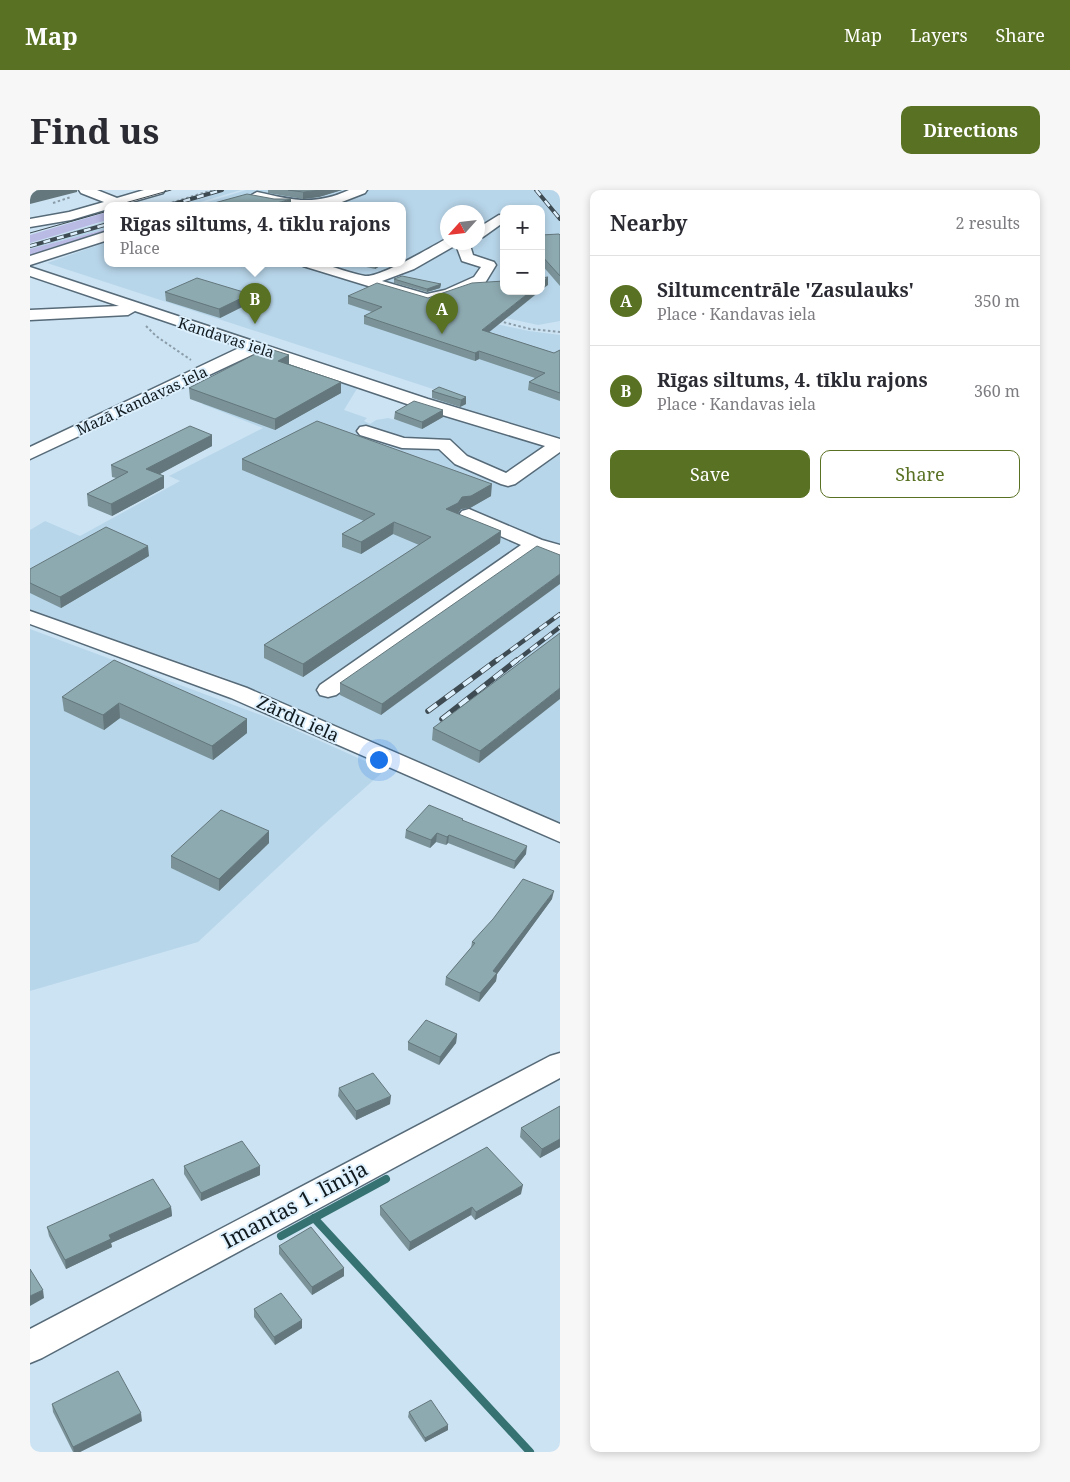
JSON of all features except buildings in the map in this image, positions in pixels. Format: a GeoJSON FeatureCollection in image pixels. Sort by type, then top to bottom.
{"type":"FeatureCollection","features":[{"type":"Feature","properties":{"kind":"street"},"geometry":{"type":"LineString","coordinates":[[86,190],[115,202],[158,190]]}},
{"type":"Feature","properties":{"kind":"street"},"geometry":{"type":"LineString","coordinates":[[262,190],[247,196],[281,202]]}},
{"type":"Feature","properties":{"kind":"street"},"geometry":{"type":"LineString","coordinates":[[330,202],[360,190]]}},
{"type":"Feature","properties":{"kind":"street"},"geometry":{"type":"LineString","coordinates":[[30,223],[71,216],[104,206]]}},
{"type":"Feature","properties":{"kind":"street"},"geometry":{"type":"LineString","coordinates":[[485,229],[499,219]]}},
{"type":"Feature","properties":{"kind":"street"},"geometry":{"type":"LineString","coordinates":[[30,261],[104,236]]}},
{"type":"Feature","properties":{"kind":"street"},"geometry":{"type":"LineString","coordinates":[[368,281],[409,266],[444,250]]}},
{"type":"Feature","properties":{"kind":"street"},"geometry":{"type":"LineString","coordinates":[[321,267],[427,299],[450,293],[480,280],[489,265],[467,258],[463,250]]}},
{"type":"Feature","properties":{"kind":"street","name":"Kandavas iela"},"geometry":{"type":"LineString","coordinates":[[30,271],[141,315],[254,347],[422,403],[560,445]]}},
{"type":"Feature","properties":{"kind":"street"},"geometry":{"type":"LineString","coordinates":[[30,315],[141,315]]}},
{"type":"Feature","properties":{"kind":"street","name":"Mazā Kandavas iela"},"geometry":{"type":"LineString","coordinates":[[30,454],[254,347]]}},
{"type":"Feature","properties":{"kind":"street"},"geometry":{"type":"LineString","coordinates":[[366,431],[402,443],[444,444],[461,460],[508,480],[560,445]]}},
{"type":"Feature","properties":{"kind":"street"},"geometry":{"type":"LineString","coordinates":[[470,515],[535,544],[560,551]]}},
{"type":"Feature","properties":{"kind":"street"},"geometry":{"type":"LineString","coordinates":[[328,690],[535,544]]}},
{"type":"Feature","properties":{"kind":"street","name":"Zārdu iela"},"geometry":{"type":"LineString","coordinates":[[30,617],[239,693],[560,834]]}},
{"type":"Feature","properties":{"kind":"street","name":"Imantas 1. līnija"},"geometry":{"type":"LineString","coordinates":[[30,1347],[560,1064]]}},
{"type":"Feature","properties":{"kind":"path"},"geometry":{"type":"LineString","coordinates":[[175,202],[214,190]]}},
{"type":"Feature","properties":{"kind":"path"},"geometry":{"type":"LineString","coordinates":[[141,315],[151,332],[180,350],[202,372]]}},
{"type":"Feature","properties":{"kind":"path"},"geometry":{"type":"LineString","coordinates":[[492,320],[530,330],[560,332]]}},
{"type":"Feature","properties":{"kind":"shaded area"},"geometry":{"type":"Polygon","coordinates":[[[213,190],[241,190],[200,202],[172,202],[213,190]]]}},
{"type":"Feature","properties":{"kind":"shaded area"},"geometry":{"type":"Polygon","coordinates":[[[246,190],[560,190],[560,321],[538,325],[451,306],[426,292],[338,267],[406,267],[406,202],[208,202],[246,190]]]}},
{"type":"Feature","properties":{"kind":"shaded area"},"geometry":{"type":"Polygon","coordinates":[[[104,213],[104,221],[30,243],[30,235],[104,213]]]}},
{"type":"Feature","properties":{"kind":"shaded area"},"geometry":{"type":"Polygon","coordinates":[[[104,222],[104,230],[30,249],[30,244],[104,222]]]}},
{"type":"Feature","properties":{"kind":"shaded area"},"geometry":{"type":"Polygon","coordinates":[[[104,230],[104,233],[50,248],[30,258],[30,249],[104,230]]]}},
{"type":"Feature","properties":{"kind":"shaded area"},"geometry":{"type":"Polygon","coordinates":[[[104,243],[104,267],[305,267],[492,323],[560,335],[560,822],[225,678],[30,610],[30,530],[45,521],[80,536],[180,481],[169,476],[263,428],[202,404],[212,399],[262,355],[358,387],[344,410],[367,418],[364,421],[370,424],[376,420],[388,418],[396,420],[442,392],[47,263],[104,243]]]}},
{"type":"Feature","properties":{"kind":"shaded area"},"geometry":{"type":"Polygon","coordinates":[[[30,629],[269,718],[385,770],[198,942],[30,991],[30,629]]]}},
{"type":"Feature","properties":{"kind":"waterway"},"geometry":{"type":"LineString","coordinates":[[314,1218],[386,1179]]}},
{"type":"Feature","properties":{"kind":"waterway"},"geometry":{"type":"LineString","coordinates":[[281,1236],[314,1218]]}},
{"type":"Feature","properties":{"kind":"waterway"},"geometry":{"type":"LineString","coordinates":[[314,1218],[530,1452]]}},
{"type":"Feature","properties":{"kind":"tram line"},"geometry":{"type":"LineString","coordinates":[[129,202],[171,190]]}},
{"type":"Feature","properties":{"kind":"tram line"},"geometry":{"type":"LineString","coordinates":[[30,233],[104,212]]}},
{"type":"Feature","properties":{"kind":"railway"},"geometry":{"type":"LineString","coordinates":[[180,202],[222,190]]}},
{"type":"Feature","properties":{"kind":"railway"},"geometry":{"type":"LineString","coordinates":[[536,190],[560,219]]}},
{"type":"Feature","properties":{"kind":"railway"},"geometry":{"type":"LineString","coordinates":[[30,246],[104,225]]}},
{"type":"Feature","properties":{"kind":"railway"},"geometry":{"type":"LineString","coordinates":[[496,661],[560,614]]}},
{"type":"Feature","properties":{"kind":"railway"},"geometry":{"type":"LineString","coordinates":[[516,661],[560,627]]}},
{"type":"Feature","properties":{"kind":"railway"},"geometry":{"type":"LineString","coordinates":[[428,711],[497,660]]}},
{"type":"Feature","properties":{"kind":"railway"},"geometry":{"type":"LineString","coordinates":[[442,719],[517,660]]}},
{"type":"Feature","properties":{"kind":"place","name":"Rīgas siltums, 4. tīklu rajons"},"geometry":{"type":"Point","coordinates":[255,324]}},
{"type":"Feature","properties":{"kind":"place","name":"Siltumcentrāle 'Zasulauks'"},"geometry":{"type":"Point","coordinates":[442,334]}}]}
